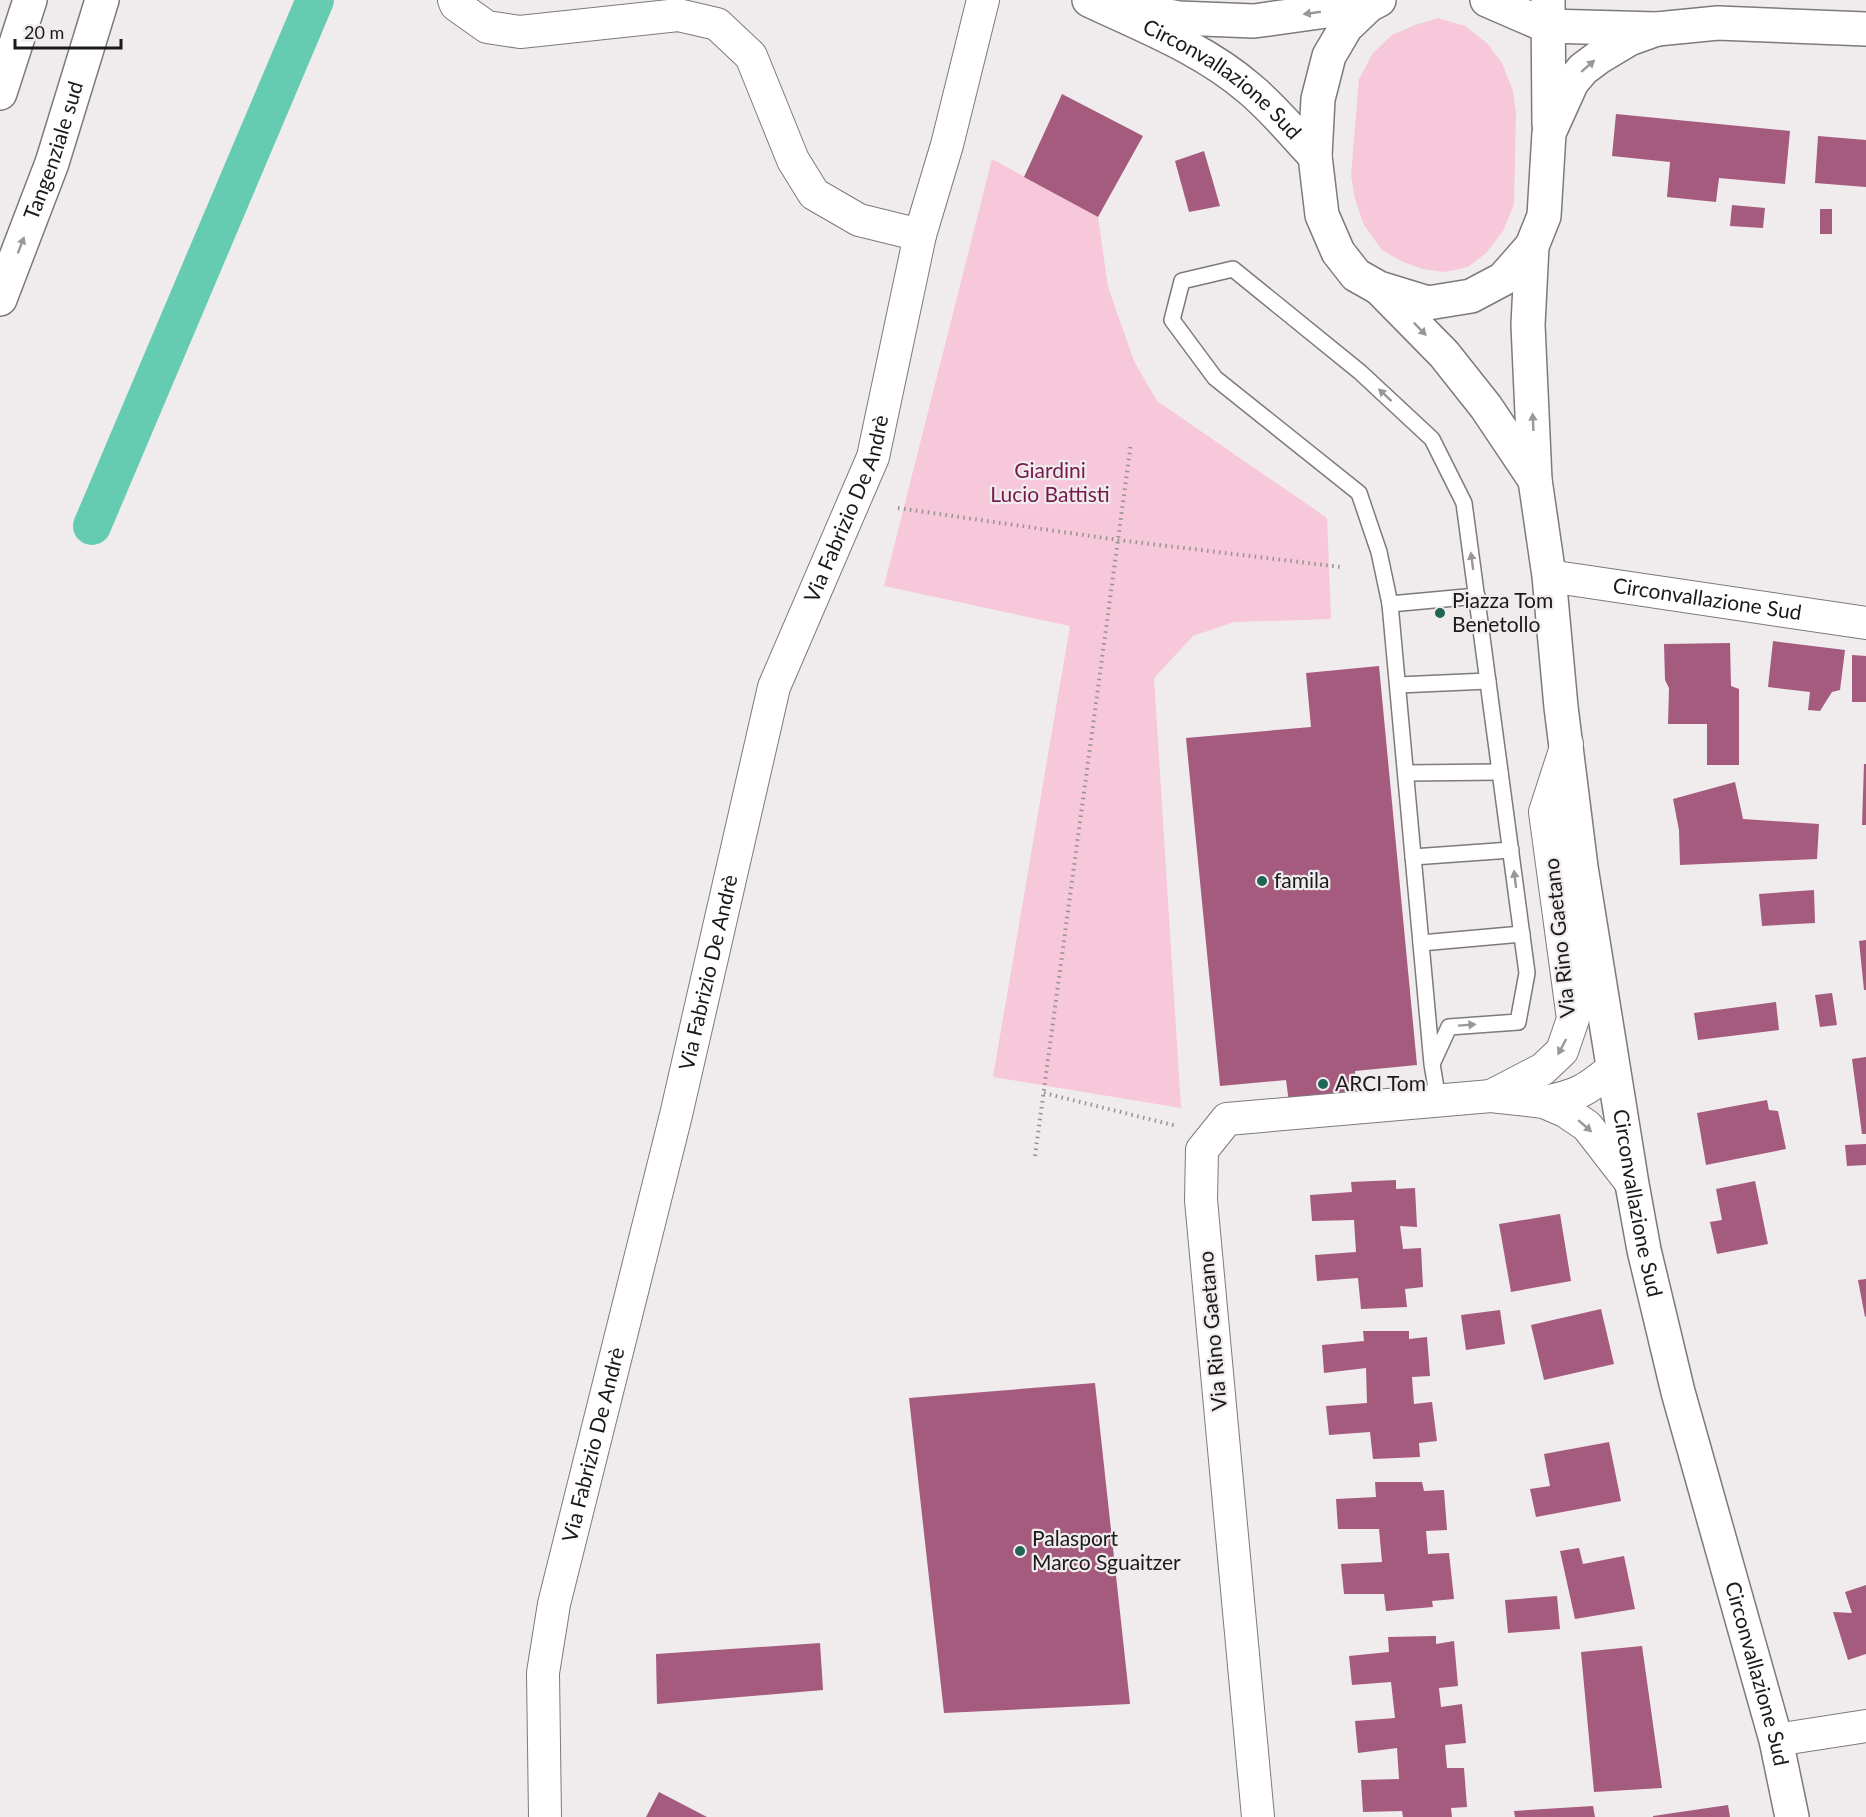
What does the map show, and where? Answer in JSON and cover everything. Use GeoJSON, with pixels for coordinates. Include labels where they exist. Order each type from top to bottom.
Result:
{"type":"FeatureCollection","features":[{"type":"Feature","properties":{"kind":"main road"},"geometry":{"type":"LineString","coordinates":[[0,93],[30,0]]}},
{"type":"Feature","properties":{"kind":"main road","name":"Tangenziale sud"},"geometry":{"type":"LineString","coordinates":[[0,299],[52,163],[102,0]]}},
{"type":"Feature","properties":{"kind":"main road","name":"Circonvallazione Sud"},"geometry":{"type":"LineString","coordinates":[[1089,0],[1193,50],[1215,64],[1251,90],[1315,156]]}},
{"type":"Feature","properties":{"kind":"main road","name":"Circonvallazione Sud"},"geometry":{"type":"LineString","coordinates":[[1095,0],[1178,18],[1254,21],[1374,3]]}},
{"type":"Feature","properties":{"kind":"main road"},"geometry":{"type":"LineString","coordinates":[[1487,0],[1548,13],[1657,29],[1718,23],[1866,29]]}},
{"type":"Feature","properties":{"kind":"main road","name":"Circonvallazione Sud"},"geometry":{"type":"LineString","coordinates":[[1374,3],[1346,27],[1329,56],[1318,99],[1315,156],[1322,215],[1338,252],[1356,275],[1379,288],[1428,303],[1471,296],[1503,279],[1532,246]]}},
{"type":"Feature","properties":{"kind":"main road"},"geometry":{"type":"LineString","coordinates":[[1548,13],[1549,134]]}},
{"type":"Feature","properties":{"kind":"main road","name":"Circonvallazione Sud"},"geometry":{"type":"LineString","coordinates":[[1657,29],[1629,39],[1583,69],[1572,82],[1549,134],[1544,216],[1532,246],[1528,325],[1535,480],[1550,576],[1561,707],[1581,867],[1632,1184],[1648,1268],[1678,1392],[1776,1740],[1792,1816]]}},
{"type":"Feature","properties":{"kind":"main road","name":"Circonvallazione Sud"},"geometry":{"type":"LineString","coordinates":[[1379,288],[1444,354],[1486,407],[1535,480]]}},
{"type":"Feature","properties":{"kind":"street"},"geometry":{"type":"LineString","coordinates":[[454,0],[456,5],[486,27],[520,32],[678,15],[717,24],[751,56],[793,160],[814,194],[859,220],[920,236]]}},
{"type":"Feature","properties":{"kind":"street","name":"Via Fabrizio De Andrè"},"geometry":{"type":"LineString","coordinates":[[545,1817],[543,1672],[554,1604],[676,1115],[774,687],[873,457],[920,236],[947,145],[983,0]]}},
{"type":"Feature","properties":{"kind":"street","name":"Circonvallazione Sud"},"geometry":{"type":"LineString","coordinates":[[1550,576],[1866,623]]}},
{"type":"Feature","properties":{"kind":"street","name":"Via Rino Gaetano"},"geometry":{"type":"LineString","coordinates":[[1491,1096],[1543,1069],[1562,1051],[1573,1019],[1545,812],[1567,744]]}},
{"type":"Feature","properties":{"kind":"street","name":"Via Rino Gaetano"},"geometry":{"type":"LineString","coordinates":[[1544,1102],[1571,1097],[1592,1085],[1613,1068]]}},
{"type":"Feature","properties":{"kind":"street","name":"Via Rino Gaetano"},"geometry":{"type":"LineString","coordinates":[[1258,1817],[1201,1200],[1202,1150],[1227,1119],[1491,1096],[1544,1102],[1565,1111],[1587,1126],[1632,1184]]}},
{"type":"Feature","properties":{"kind":"street"},"geometry":{"type":"LineString","coordinates":[[1776,1740],[1866,1726]]}},
{"type":"Feature","properties":{"kind":"lane"},"geometry":{"type":"LineString","coordinates":[[1432,1064],[1449,1027],[1518,1022],[1527,973],[1464,503],[1432,439],[1360,372],[1233,268],[1182,281],[1172,320],[1215,378],[1359,493],[1379,552],[1390,604],[1432,1064],[1438,1100]]}},
{"type":"Feature","properties":{"kind":"lane"},"geometry":{"type":"LineString","coordinates":[[1390,604],[1477,596]]}},
{"type":"Feature","properties":{"kind":"lane"},"geometry":{"type":"LineString","coordinates":[[1398,685],[1488,681]]}},
{"type":"Feature","properties":{"kind":"lane"},"geometry":{"type":"LineString","coordinates":[[1406,773],[1500,772]]}},
{"type":"Feature","properties":{"kind":"lane"},"geometry":{"type":"LineString","coordinates":[[1413,857],[1511,850]]}},
{"type":"Feature","properties":{"kind":"lane"},"geometry":{"type":"LineString","coordinates":[[1421,943],[1522,934]]}},
{"type":"Feature","properties":{"kind":"path"},"geometry":{"type":"LineString","coordinates":[[1035,1156],[1131,443]]}},
{"type":"Feature","properties":{"kind":"path"},"geometry":{"type":"LineString","coordinates":[[898,508],[1118,540],[1341,567]]}},
{"type":"Feature","properties":{"kind":"path"},"geometry":{"type":"LineString","coordinates":[[1044,1093],[1213,1136]]}},
{"type":"Feature","properties":{"kind":"green space"},"geometry":{"type":"Polygon","coordinates":[[[1438,18],[1465,26],[1487,43],[1502,63],[1513,91],[1516,114],[1514,204],[1503,231],[1486,253],[1468,267],[1445,272],[1423,269],[1403,262],[1382,250],[1364,225],[1355,199],[1351,175],[1359,79],[1373,53],[1392,35],[1438,18]]]}},
{"type":"Feature","properties":{"kind":"green space","name":"Giardini Lucio Battisti"},"geometry":{"type":"Polygon","coordinates":[[[992,159],[1098,217],[1108,287],[1134,361],[1157,401],[1327,518],[1331,619],[1234,622],[1193,636],[1154,678],[1181,1108],[993,1077],[1070,626],[884,586],[992,159]]]}},
{"type":"Feature","properties":{"kind":"building"},"geometry":{"type":"Polygon","coordinates":[[[1062,94],[1143,136],[1098,217],[1024,177],[1062,94]]]}},
{"type":"Feature","properties":{"kind":"building"},"geometry":{"type":"Polygon","coordinates":[[[1616,114],[1790,131],[1785,184],[1719,178],[1716,202],[1667,197],[1670,162],[1612,156],[1616,114]]]}},
{"type":"Feature","properties":{"kind":"building"},"geometry":{"type":"Polygon","coordinates":[[[1818,136],[1866,140],[1866,187],[1815,183],[1818,136]]]}},
{"type":"Feature","properties":{"kind":"building"},"geometry":{"type":"Polygon","coordinates":[[[1204,151],[1220,206],[1189,212],[1175,161],[1204,151]]]}},
{"type":"Feature","properties":{"kind":"building"},"geometry":{"type":"Polygon","coordinates":[[[1732,205],[1765,208],[1763,228],[1730,226],[1732,205]]]}},
{"type":"Feature","properties":{"kind":"building"},"geometry":{"type":"Polygon","coordinates":[[[1820,209],[1832,209],[1832,234],[1820,234],[1820,209]]]}},
{"type":"Feature","properties":{"kind":"building"},"geometry":{"type":"Polygon","coordinates":[[[1773,641],[1845,650],[1840,690],[1832,692],[1820,711],[1808,710],[1810,692],[1768,687],[1773,641]]]}},
{"type":"Feature","properties":{"kind":"building"},"geometry":{"type":"Polygon","coordinates":[[[1730,643],[1731,686],[1739,689],[1739,765],[1707,765],[1707,724],[1668,724],[1669,688],[1665,680],[1664,644],[1730,643]]]}},
{"type":"Feature","properties":{"kind":"building"},"geometry":{"type":"Polygon","coordinates":[[[1852,655],[1866,656],[1866,702],[1852,702],[1852,655]]]}},
{"type":"Feature","properties":{"kind":"building"},"geometry":{"type":"Polygon","coordinates":[[[1379,666],[1417,1065],[1355,1071],[1357,1097],[1289,1103],[1286,1080],[1220,1086],[1186,738],[1311,727],[1306,673],[1379,666]]]}},
{"type":"Feature","properties":{"kind":"building"},"geometry":{"type":"Polygon","coordinates":[[[1864,764],[1866,764],[1866,825],[1862,825],[1864,764]]]}},
{"type":"Feature","properties":{"kind":"building"},"geometry":{"type":"Polygon","coordinates":[[[1735,782],[1743,819],[1819,824],[1817,859],[1680,865],[1679,830],[1673,799],[1735,782]]]}},
{"type":"Feature","properties":{"kind":"building"},"geometry":{"type":"Polygon","coordinates":[[[1814,890],[1815,923],[1762,926],[1759,894],[1814,890]]]}},
{"type":"Feature","properties":{"kind":"building"},"geometry":{"type":"Polygon","coordinates":[[[1866,940],[1866,990],[1864,990],[1859,941],[1866,940]]]}},
{"type":"Feature","properties":{"kind":"building"},"geometry":{"type":"Polygon","coordinates":[[[1832,993],[1837,1025],[1820,1027],[1815,995],[1832,993]]]}},
{"type":"Feature","properties":{"kind":"building"},"geometry":{"type":"Polygon","coordinates":[[[1776,1002],[1779,1030],[1698,1040],[1694,1013],[1776,1002]]]}},
{"type":"Feature","properties":{"kind":"building"},"geometry":{"type":"Polygon","coordinates":[[[1866,1057],[1866,1134],[1862,1134],[1852,1059],[1866,1057]]]}},
{"type":"Feature","properties":{"kind":"building"},"geometry":{"type":"Polygon","coordinates":[[[1767,1100],[1769,1110],[1778,1111],[1786,1149],[1706,1165],[1697,1113],[1767,1100]]]}},
{"type":"Feature","properties":{"kind":"building"},"geometry":{"type":"Polygon","coordinates":[[[1866,1144],[1866,1165],[1847,1166],[1845,1145],[1866,1144]]]}},
{"type":"Feature","properties":{"kind":"building"},"geometry":{"type":"Polygon","coordinates":[[[1396,1180],[1396,1189],[1415,1188],[1417,1227],[1400,1226],[1403,1249],[1421,1248],[1423,1287],[1405,1289],[1407,1307],[1361,1309],[1358,1278],[1317,1281],[1315,1255],[1356,1252],[1354,1220],[1312,1221],[1310,1195],[1352,1192],[1351,1182],[1396,1180]]]}},
{"type":"Feature","properties":{"kind":"building"},"geometry":{"type":"Polygon","coordinates":[[[1755,1181],[1768,1244],[1717,1254],[1710,1222],[1722,1220],[1716,1189],[1755,1181]]]}},
{"type":"Feature","properties":{"kind":"building"},"geometry":{"type":"Polygon","coordinates":[[[1560,1214],[1571,1281],[1511,1292],[1499,1224],[1560,1214]]]}},
{"type":"Feature","properties":{"kind":"building"},"geometry":{"type":"Polygon","coordinates":[[[1866,1279],[1866,1316],[1865,1317],[1858,1280],[1866,1279]]]}},
{"type":"Feature","properties":{"kind":"building"},"geometry":{"type":"Polygon","coordinates":[[[1601,1309],[1614,1364],[1544,1380],[1531,1325],[1601,1309]]]}},
{"type":"Feature","properties":{"kind":"building"},"geometry":{"type":"Polygon","coordinates":[[[1500,1310],[1505,1344],[1466,1350],[1461,1315],[1500,1310]]]}},
{"type":"Feature","properties":{"kind":"building"},"geometry":{"type":"Polygon","coordinates":[[[1363,1331],[1409,1331],[1409,1339],[1427,1337],[1430,1376],[1412,1377],[1414,1404],[1432,1402],[1437,1441],[1419,1443],[1420,1457],[1373,1459],[1370,1432],[1329,1435],[1326,1406],[1367,1403],[1366,1368],[1324,1373],[1322,1345],[1364,1341],[1363,1331]]]}},
{"type":"Feature","properties":{"kind":"building","name":"Palasport Marco Sguaitzer"},"geometry":{"type":"Polygon","coordinates":[[[1095,1383],[1130,1704],[944,1713],[909,1398],[1095,1383]]]}},
{"type":"Feature","properties":{"kind":"building"},"geometry":{"type":"Polygon","coordinates":[[[1609,1442],[1621,1501],[1536,1517],[1530,1489],[1550,1486],[1544,1454],[1609,1442]]]}},
{"type":"Feature","properties":{"kind":"building"},"geometry":{"type":"Polygon","coordinates":[[[1375,1482],[1422,1482],[1424,1491],[1444,1490],[1447,1530],[1426,1531],[1428,1554],[1449,1553],[1454,1599],[1432,1601],[1433,1607],[1386,1611],[1384,1594],[1344,1594],[1341,1564],[1382,1562],[1379,1529],[1338,1529],[1336,1499],[1376,1497],[1375,1482]]]}},
{"type":"Feature","properties":{"kind":"building"},"geometry":{"type":"Polygon","coordinates":[[[1579,1548],[1583,1564],[1624,1556],[1635,1609],[1575,1619],[1560,1551],[1579,1548]]]}},
{"type":"Feature","properties":{"kind":"building"},"geometry":{"type":"Polygon","coordinates":[[[1866,1585],[1866,1654],[1848,1660],[1833,1612],[1852,1613],[1845,1592],[1866,1585]]]}},
{"type":"Feature","properties":{"kind":"building"},"geometry":{"type":"Polygon","coordinates":[[[1557,1596],[1560,1629],[1508,1633],[1505,1600],[1557,1596]]]}},
{"type":"Feature","properties":{"kind":"building"},"geometry":{"type":"Polygon","coordinates":[[[1436,1636],[1436,1644],[1454,1641],[1458,1686],[1439,1688],[1441,1707],[1462,1704],[1466,1743],[1445,1745],[1447,1768],[1464,1768],[1467,1807],[1451,1808],[1452,1817],[1403,1817],[1402,1811],[1363,1812],[1361,1780],[1399,1779],[1397,1748],[1358,1753],[1355,1721],[1395,1718],[1391,1682],[1352,1685],[1349,1656],[1389,1652],[1388,1637],[1436,1636]]]}},
{"type":"Feature","properties":{"kind":"building"},"geometry":{"type":"Polygon","coordinates":[[[820,1643],[823,1690],[657,1704],[656,1654],[820,1643]]]}},
{"type":"Feature","properties":{"kind":"building"},"geometry":{"type":"Polygon","coordinates":[[[1642,1646],[1662,1788],[1594,1792],[1581,1652],[1642,1646]]]}},
{"type":"Feature","properties":{"kind":"building"},"geometry":{"type":"Polygon","coordinates":[[[659,1792],[707,1817],[646,1817],[659,1792]]]}},
{"type":"Feature","properties":{"kind":"building"},"geometry":{"type":"Polygon","coordinates":[[[1728,1805],[1730,1817],[1653,1817],[1653,1816],[1728,1805]]]}},
{"type":"Feature","properties":{"kind":"building"},"geometry":{"type":"Polygon","coordinates":[[[1593,1806],[1595,1817],[1515,1817],[1514,1811],[1593,1806]]]}},
{"type":"Feature","properties":{"kind":"waterway"},"geometry":{"type":"LineString","coordinates":[[92,526],[315,0]]}},
{"type":"Feature","properties":{"kind":"place","name":"Piazza Tom Benetollo"},"geometry":{"type":"Point","coordinates":[1440,613]}},
{"type":"Feature","properties":{"kind":"place","name":"famila"},"geometry":{"type":"Point","coordinates":[1262,881]}},
{"type":"Feature","properties":{"kind":"place","name":"ARCI Tom"},"geometry":{"type":"Point","coordinates":[1323,1084]}},
{"type":"Feature","properties":{"kind":"place","name":"Palasport Marco Sguaitzer"},"geometry":{"type":"Point","coordinates":[1020,1551]}}]}
